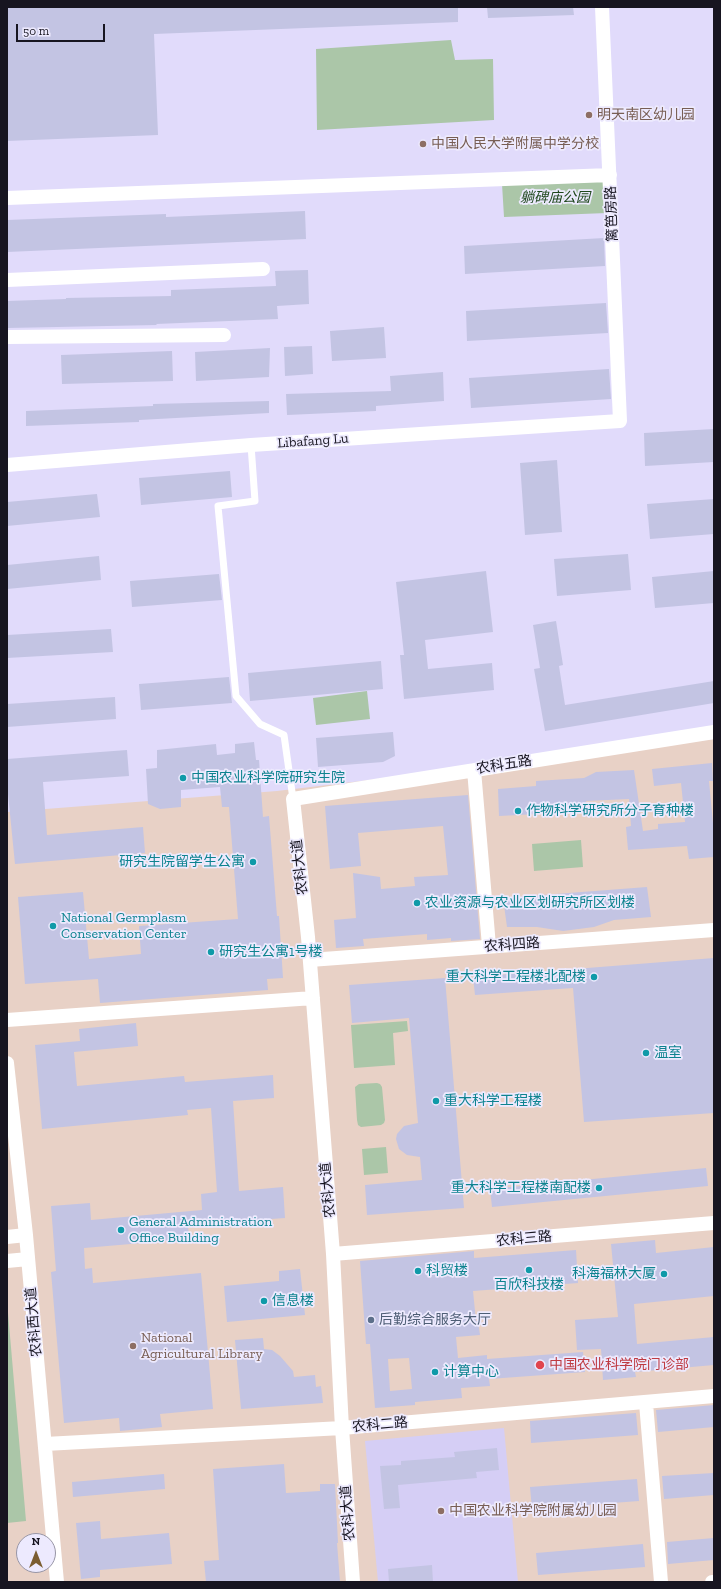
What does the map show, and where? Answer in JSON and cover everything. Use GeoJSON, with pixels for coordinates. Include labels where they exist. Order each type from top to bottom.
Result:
{"type":"FeatureCollection","features":[{"type":"Feature","properties":{"kind":"street","name":"篱笆房路"},"geometry":{"type":"LineString","coordinates":[[602,7],[610,175]]}},
{"type":"Feature","properties":{"kind":"street"},"geometry":{"type":"LineString","coordinates":[[7,198],[610,175]]}},
{"type":"Feature","properties":{"kind":"street","name":"Libafang Lu"},"geometry":{"type":"LineString","coordinates":[[7,464],[251,445],[620,421],[610,175]]}},
{"type":"Feature","properties":{"kind":"street"},"geometry":{"type":"LineString","coordinates":[[7,280],[263,269]]}},
{"type":"Feature","properties":{"kind":"street"},"geometry":{"type":"LineString","coordinates":[[7,337],[224,335]]}},
{"type":"Feature","properties":{"kind":"street","name":"农科五路"},"geometry":{"type":"LineString","coordinates":[[293,799],[714,734]]}},
{"type":"Feature","properties":{"kind":"street"},"geometry":{"type":"LineString","coordinates":[[474,770],[489,946]]}},
{"type":"Feature","properties":{"kind":"street","name":"农科大道"},"geometry":{"type":"LineString","coordinates":[[293,799],[310,960],[334,1254],[342,1428],[353,1582]]}},
{"type":"Feature","properties":{"kind":"street","name":"农科四路"},"geometry":{"type":"LineString","coordinates":[[310,960],[714,930]]}},
{"type":"Feature","properties":{"kind":"street"},"geometry":{"type":"LineString","coordinates":[[7,1020],[313,998]]}},
{"type":"Feature","properties":{"kind":"street","name":"农科西大道"},"geometry":{"type":"LineString","coordinates":[[7,1063],[26,1235],[57,1582]]}},
{"type":"Feature","properties":{"kind":"street","name":"农科三路"},"geometry":{"type":"LineString","coordinates":[[334,1254],[714,1223]]}},
{"type":"Feature","properties":{"kind":"street"},"geometry":{"type":"LineString","coordinates":[[7,1237],[26,1235]]}},
{"type":"Feature","properties":{"kind":"street"},"geometry":{"type":"LineString","coordinates":[[7,1261],[28,1259]]}},
{"type":"Feature","properties":{"kind":"street","name":"农科二路"},"geometry":{"type":"LineString","coordinates":[[45,1444],[342,1428],[714,1396]]}},
{"type":"Feature","properties":{"kind":"street"},"geometry":{"type":"LineString","coordinates":[[646,1403],[662,1582]]}},
{"type":"Feature","properties":{"kind":"lane"},"geometry":{"type":"LineString","coordinates":[[251,445],[255,501],[218,506],[236,696],[260,724],[284,735],[293,799]]}},
{"type":"Feature","properties":{"kind":"shaded area"},"geometry":{"type":"Polygon","coordinates":[[[714,739],[714,1582],[7,1582],[7,812],[277,791],[714,739]]]}},
{"type":"Feature","properties":{"kind":"shaded area","name":"中国农业科学院附属幼儿园"},"geometry":{"type":"Polygon","coordinates":[[[504,1428],[518,1582],[378,1582],[365,1441],[504,1428]]]}},
{"type":"Feature","properties":{"kind":"green space"},"geometry":{"type":"Polygon","coordinates":[[[451,40],[455,60],[493,59],[494,120],[317,130],[316,49],[451,40]]]}},
{"type":"Feature","properties":{"kind":"green space","name":"躺碑庙公园"},"geometry":{"type":"Polygon","coordinates":[[[606,180],[607,213],[504,217],[502,184],[606,180]]]}},
{"type":"Feature","properties":{"kind":"green space"},"geometry":{"type":"Polygon","coordinates":[[[367,691],[370,719],[316,725],[313,698],[367,691]]]}},
{"type":"Feature","properties":{"kind":"green space"},"geometry":{"type":"Polygon","coordinates":[[[581,840],[583,867],[534,871],[532,844],[581,840]]]}},
{"type":"Feature","properties":{"kind":"green space"},"geometry":{"type":"Polygon","coordinates":[[[407,1021],[408,1031],[393,1033],[395,1065],[354,1068],[351,1025],[407,1021]]]}},
{"type":"Feature","properties":{"kind":"green space"},"geometry":{"type":"Polygon","coordinates":[[[377,1083],[382,1087],[384,1123],[381,1125],[361,1127],[358,1125],[357,1120],[355,1087],[359,1084],[377,1083]]]}},
{"type":"Feature","properties":{"kind":"green space"},"geometry":{"type":"Polygon","coordinates":[[[386,1147],[388,1173],[364,1175],[362,1149],[386,1147]]]}},
{"type":"Feature","properties":{"kind":"green space"},"geometry":{"type":"Polygon","coordinates":[[[7,1301],[26,1521],[7,1523],[7,1301]]]}},
{"type":"Feature","properties":{"kind":"building"},"geometry":{"type":"Polygon","coordinates":[[[7,7],[458,7],[458,22],[154,34],[158,135],[7,141],[7,7]]]}},
{"type":"Feature","properties":{"kind":"building"},"geometry":{"type":"Polygon","coordinates":[[[487,7],[573,7],[574,15],[488,18],[487,7]]]}},
{"type":"Feature","properties":{"kind":"building"},"geometry":{"type":"Polygon","coordinates":[[[305,211],[306,239],[7,252],[7,220],[166,214],[166,217],[305,211]]]}},
{"type":"Feature","properties":{"kind":"building"},"geometry":{"type":"Polygon","coordinates":[[[604,238],[605,266],[465,274],[464,246],[604,238]]]}},
{"type":"Feature","properties":{"kind":"building"},"geometry":{"type":"Polygon","coordinates":[[[308,270],[309,304],[277,306],[278,319],[156,324],[157,325],[7,328],[7,301],[66,298],[171,296],[171,290],[276,286],[275,271],[308,270]]]}},
{"type":"Feature","properties":{"kind":"building"},"geometry":{"type":"Polygon","coordinates":[[[606,303],[608,333],[467,341],[466,311],[606,303]]]}},
{"type":"Feature","properties":{"kind":"building"},"geometry":{"type":"Polygon","coordinates":[[[384,327],[386,358],[332,361],[330,331],[384,327]]]}},
{"type":"Feature","properties":{"kind":"building"},"geometry":{"type":"Polygon","coordinates":[[[312,346],[313,374],[285,376],[284,347],[312,346]]]}},
{"type":"Feature","properties":{"kind":"building"},"geometry":{"type":"Polygon","coordinates":[[[270,348],[269,377],[196,381],[195,352],[270,348]]]}},
{"type":"Feature","properties":{"kind":"building"},"geometry":{"type":"Polygon","coordinates":[[[172,351],[173,381],[62,384],[61,355],[172,351]]]}},
{"type":"Feature","properties":{"kind":"building"},"geometry":{"type":"Polygon","coordinates":[[[609,369],[611,399],[471,408],[469,378],[609,369]]]}},
{"type":"Feature","properties":{"kind":"building"},"geometry":{"type":"Polygon","coordinates":[[[443,372],[444,401],[376,406],[376,411],[287,415],[286,394],[391,391],[390,376],[443,372]]]}},
{"type":"Feature","properties":{"kind":"building"},"geometry":{"type":"Polygon","coordinates":[[[269,401],[269,413],[139,420],[139,422],[26,426],[26,411],[153,406],[153,404],[269,401]]]}},
{"type":"Feature","properties":{"kind":"building"},"geometry":{"type":"Polygon","coordinates":[[[714,429],[714,462],[645,466],[644,433],[714,429]]]}},
{"type":"Feature","properties":{"kind":"building"},"geometry":{"type":"Polygon","coordinates":[[[557,460],[562,532],[525,535],[520,463],[557,460]]]}},
{"type":"Feature","properties":{"kind":"building"},"geometry":{"type":"Polygon","coordinates":[[[230,471],[232,497],[141,505],[139,478],[230,471]]]}},
{"type":"Feature","properties":{"kind":"building"},"geometry":{"type":"Polygon","coordinates":[[[97,494],[100,517],[7,526],[7,502],[97,494]]]}},
{"type":"Feature","properties":{"kind":"building"},"geometry":{"type":"Polygon","coordinates":[[[714,499],[714,534],[650,539],[647,504],[714,499]]]}},
{"type":"Feature","properties":{"kind":"building"},"geometry":{"type":"Polygon","coordinates":[[[628,554],[631,590],[557,596],[554,559],[628,554]]]}},
{"type":"Feature","properties":{"kind":"building"},"geometry":{"type":"Polygon","coordinates":[[[99,556],[101,580],[7,589],[7,565],[99,556]]]}},
{"type":"Feature","properties":{"kind":"building"},"geometry":{"type":"Polygon","coordinates":[[[486,571],[493,632],[425,640],[428,669],[492,663],[494,690],[404,699],[400,655],[404,655],[396,582],[486,571]]]}},
{"type":"Feature","properties":{"kind":"building"},"geometry":{"type":"Polygon","coordinates":[[[714,571],[714,603],[655,608],[652,577],[714,571]]]}},
{"type":"Feature","properties":{"kind":"building"},"geometry":{"type":"Polygon","coordinates":[[[219,574],[222,600],[132,607],[130,581],[219,574]]]}},
{"type":"Feature","properties":{"kind":"building"},"geometry":{"type":"Polygon","coordinates":[[[556,621],[563,665],[559,666],[565,705],[714,681],[714,703],[545,731],[534,669],[540,668],[533,625],[556,621]]]}},
{"type":"Feature","properties":{"kind":"building"},"geometry":{"type":"Polygon","coordinates":[[[111,629],[113,652],[7,658],[7,635],[111,629]]]}},
{"type":"Feature","properties":{"kind":"building"},"geometry":{"type":"Polygon","coordinates":[[[381,661],[383,689],[250,701],[248,673],[381,661]]]}},
{"type":"Feature","properties":{"kind":"building"},"geometry":{"type":"Polygon","coordinates":[[[229,677],[232,703],[141,710],[139,684],[229,677]]]}},
{"type":"Feature","properties":{"kind":"building"},"geometry":{"type":"Polygon","coordinates":[[[115,697],[116,719],[7,727],[7,704],[115,697]]]}},
{"type":"Feature","properties":{"kind":"building"},"geometry":{"type":"Polygon","coordinates":[[[393,732],[395,756],[383,762],[318,767],[316,738],[393,732]]]}},
{"type":"Feature","properties":{"kind":"building"},"geometry":{"type":"Polygon","coordinates":[[[254,742],[256,760],[259,760],[263,817],[269,816],[277,916],[279,916],[283,978],[267,979],[268,990],[100,1003],[98,979],[25,984],[18,897],[83,892],[89,959],[141,954],[139,926],[238,919],[229,807],[222,807],[220,787],[181,790],[181,807],[160,809],[148,804],[146,769],[157,768],[157,750],[216,744],[217,755],[235,753],[235,744],[254,742]]]}},
{"type":"Feature","properties":{"kind":"building"},"geometry":{"type":"Polygon","coordinates":[[[127,750],[129,776],[43,782],[47,835],[143,827],[145,853],[15,864],[7,784],[7,759],[127,750]]]}},
{"type":"Feature","properties":{"kind":"building"},"geometry":{"type":"Polygon","coordinates":[[[712,763],[713,781],[709,781],[714,834],[714,857],[689,859],[687,846],[628,850],[626,827],[631,826],[629,799],[586,801],[587,806],[538,808],[538,814],[499,816],[498,789],[536,786],[536,781],[584,778],[596,772],[634,770],[643,831],[658,829],[658,824],[685,822],[681,783],[654,786],[652,769],[712,763]]]}},
{"type":"Feature","properties":{"kind":"building","name":"农业资源与农业区划研究所区划楼"},"geometry":{"type":"Polygon","coordinates":[[[468,795],[480,939],[451,941],[451,938],[427,940],[427,934],[363,939],[364,946],[336,948],[334,920],[356,918],[353,873],[380,877],[381,889],[415,886],[414,877],[448,875],[443,826],[358,833],[361,866],[330,869],[325,806],[468,795]]]}},
{"type":"Feature","properties":{"kind":"building"},"geometry":{"type":"Polygon","coordinates":[[[647,887],[651,917],[614,920],[594,927],[563,931],[537,927],[507,927],[503,898],[647,887]]]}},
{"type":"Feature","properties":{"kind":"building","name":"温室"},"geometry":{"type":"Polygon","coordinates":[[[714,958],[714,1113],[584,1122],[573,988],[475,995],[473,977],[714,958]]]}},
{"type":"Feature","properties":{"kind":"building","name":"重大科学工程楼"},"geometry":{"type":"Polygon","coordinates":[[[445,978],[464,1208],[367,1215],[365,1185],[422,1180],[420,1157],[407,1155],[399,1149],[396,1139],[397,1134],[404,1126],[418,1123],[409,1018],[352,1023],[349,985],[445,978]]]}},
{"type":"Feature","properties":{"kind":"building"},"geometry":{"type":"Polygon","coordinates":[[[136,1023],[138,1046],[74,1052],[77,1086],[184,1076],[185,1082],[273,1075],[274,1098],[233,1101],[239,1191],[283,1187],[285,1218],[188,1225],[189,1239],[84,1248],[85,1269],[92,1268],[93,1283],[201,1273],[213,1409],[160,1414],[162,1427],[120,1431],[119,1418],[64,1423],[51,1272],[56,1271],[51,1206],[90,1203],[91,1220],[202,1210],[201,1194],[217,1192],[211,1108],[187,1110],[188,1115],[42,1129],[35,1045],[80,1041],[79,1029],[136,1023]]]}},
{"type":"Feature","properties":{"kind":"building","name":"重大科学工程楼南配楼"},"geometry":{"type":"Polygon","coordinates":[[[706,1168],[708,1186],[492,1207],[490,1189],[706,1168]]]}},
{"type":"Feature","properties":{"kind":"building"},"geometry":{"type":"Polygon","coordinates":[[[655,1240],[656,1253],[714,1247],[714,1296],[634,1304],[637,1344],[714,1337],[714,1365],[635,1372],[636,1377],[603,1380],[601,1349],[577,1350],[575,1320],[618,1317],[611,1244],[655,1240]]]}},
{"type":"Feature","properties":{"kind":"building"},"geometry":{"type":"Polygon","coordinates":[[[576,1250],[578,1283],[473,1291],[476,1321],[478,1321],[480,1335],[456,1337],[458,1358],[487,1355],[487,1359],[583,1352],[585,1372],[489,1379],[490,1386],[461,1388],[462,1398],[415,1402],[415,1405],[375,1408],[370,1344],[366,1344],[360,1261],[474,1251],[474,1258],[576,1250]],[[409,1358],[388,1359],[390,1391],[412,1389],[409,1358]]]}},
{"type":"Feature","properties":{"kind":"building","name":"信息楼"},"geometry":{"type":"Polygon","coordinates":[[[300,1269],[305,1315],[227,1322],[224,1286],[279,1281],[279,1271],[300,1269]]]}},
{"type":"Feature","properties":{"kind":"building"},"geometry":{"type":"Polygon","coordinates":[[[263,1338],[264,1349],[272,1350],[280,1356],[293,1371],[294,1377],[315,1375],[316,1387],[321,1386],[323,1403],[241,1409],[235,1340],[263,1338]]]}},
{"type":"Feature","properties":{"kind":"building"},"geometry":{"type":"Polygon","coordinates":[[[714,1405],[714,1427],[658,1432],[656,1410],[714,1405]]]}},
{"type":"Feature","properties":{"kind":"building"},"geometry":{"type":"Polygon","coordinates":[[[636,1413],[638,1435],[531,1443],[530,1421],[636,1413]]]}},
{"type":"Feature","properties":{"kind":"building"},"geometry":{"type":"Polygon","coordinates":[[[497,1448],[499,1470],[476,1472],[477,1478],[398,1485],[400,1508],[384,1509],[380,1466],[401,1465],[401,1461],[455,1457],[454,1452],[497,1448]]]}},
{"type":"Feature","properties":{"kind":"building"},"geometry":{"type":"Polygon","coordinates":[[[284,1464],[286,1493],[320,1491],[320,1484],[335,1484],[340,1582],[206,1582],[204,1561],[219,1560],[213,1469],[284,1464]]]}},
{"type":"Feature","properties":{"kind":"building"},"geometry":{"type":"Polygon","coordinates":[[[714,1473],[714,1495],[664,1499],[662,1476],[714,1473]]]}},
{"type":"Feature","properties":{"kind":"building"},"geometry":{"type":"Polygon","coordinates":[[[164,1474],[165,1489],[73,1497],[72,1482],[164,1474]]]}},
{"type":"Feature","properties":{"kind":"building"},"geometry":{"type":"Polygon","coordinates":[[[637,1479],[639,1501],[532,1509],[530,1487],[637,1479]]]}},
{"type":"Feature","properties":{"kind":"building"},"geometry":{"type":"Polygon","coordinates":[[[100,1521],[101,1539],[169,1533],[172,1564],[100,1570],[100,1577],[81,1579],[76,1523],[100,1521]]]}},
{"type":"Feature","properties":{"kind":"building"},"geometry":{"type":"Polygon","coordinates":[[[714,1538],[714,1560],[668,1564],[667,1542],[714,1538]]]}},
{"type":"Feature","properties":{"kind":"building"},"geometry":{"type":"Polygon","coordinates":[[[643,1544],[645,1567],[538,1575],[536,1553],[643,1544]]]}},
{"type":"Feature","properties":{"kind":"building"},"geometry":{"type":"Polygon","coordinates":[[[432,1565],[433,1582],[389,1582],[388,1569],[432,1565]]]}},
{"type":"Feature","properties":{"kind":"place","name":"明天南区幼儿园"},"geometry":{"type":"Point","coordinates":[589,115]}},
{"type":"Feature","properties":{"kind":"place","name":"中国人民大学附属中学分校"},"geometry":{"type":"Point","coordinates":[423,144]}},
{"type":"Feature","properties":{"kind":"place","name":"中国农业科学院研究生院"},"geometry":{"type":"Point","coordinates":[183,778]}},
{"type":"Feature","properties":{"kind":"place","name":"作物科学研究所分子育种楼"},"geometry":{"type":"Point","coordinates":[518,811]}},
{"type":"Feature","properties":{"kind":"place","name":"研究生院留学生公寓"},"geometry":{"type":"Point","coordinates":[253,862]}},
{"type":"Feature","properties":{"kind":"place","name":"农业资源与农业区划研究所区划楼"},"geometry":{"type":"Point","coordinates":[417,903]}},
{"type":"Feature","properties":{"kind":"place","name":"National Germplasm Conservation Center"},"geometry":{"type":"Point","coordinates":[53,926]}},
{"type":"Feature","properties":{"kind":"place","name":"研究生公寓1号楼"},"geometry":{"type":"Point","coordinates":[211,952]}},
{"type":"Feature","properties":{"kind":"place","name":"重大科学工程楼北配楼"},"geometry":{"type":"Point","coordinates":[594,977]}},
{"type":"Feature","properties":{"kind":"place","name":"温室"},"geometry":{"type":"Point","coordinates":[646,1053]}},
{"type":"Feature","properties":{"kind":"place","name":"重大科学工程楼"},"geometry":{"type":"Point","coordinates":[436,1101]}},
{"type":"Feature","properties":{"kind":"place","name":"重大科学工程楼南配楼"},"geometry":{"type":"Point","coordinates":[599,1188]}},
{"type":"Feature","properties":{"kind":"place","name":"General Administration Office Building"},"geometry":{"type":"Point","coordinates":[121,1230]}},
{"type":"Feature","properties":{"kind":"place","name":"百欣科技楼"},"geometry":{"type":"Point","coordinates":[529,1270]}},
{"type":"Feature","properties":{"kind":"place","name":"科贸楼"},"geometry":{"type":"Point","coordinates":[418,1271]}},
{"type":"Feature","properties":{"kind":"place","name":"科海福林大厦"},"geometry":{"type":"Point","coordinates":[664,1274]}},
{"type":"Feature","properties":{"kind":"place","name":"信息楼"},"geometry":{"type":"Point","coordinates":[264,1301]}},
{"type":"Feature","properties":{"kind":"place","name":"后勤综合服务大厅"},"geometry":{"type":"Point","coordinates":[371,1320]}},
{"type":"Feature","properties":{"kind":"place","name":"National Agricultural Library"},"geometry":{"type":"Point","coordinates":[133,1346]}},
{"type":"Feature","properties":{"kind":"place","name":"中国农业科学院门诊部"},"geometry":{"type":"Point","coordinates":[540,1365]}},
{"type":"Feature","properties":{"kind":"place","name":"计算中心"},"geometry":{"type":"Point","coordinates":[435,1372]}},
{"type":"Feature","properties":{"kind":"place","name":"中国农业科学院附属幼儿园"},"geometry":{"type":"Point","coordinates":[441,1511]}}]}
